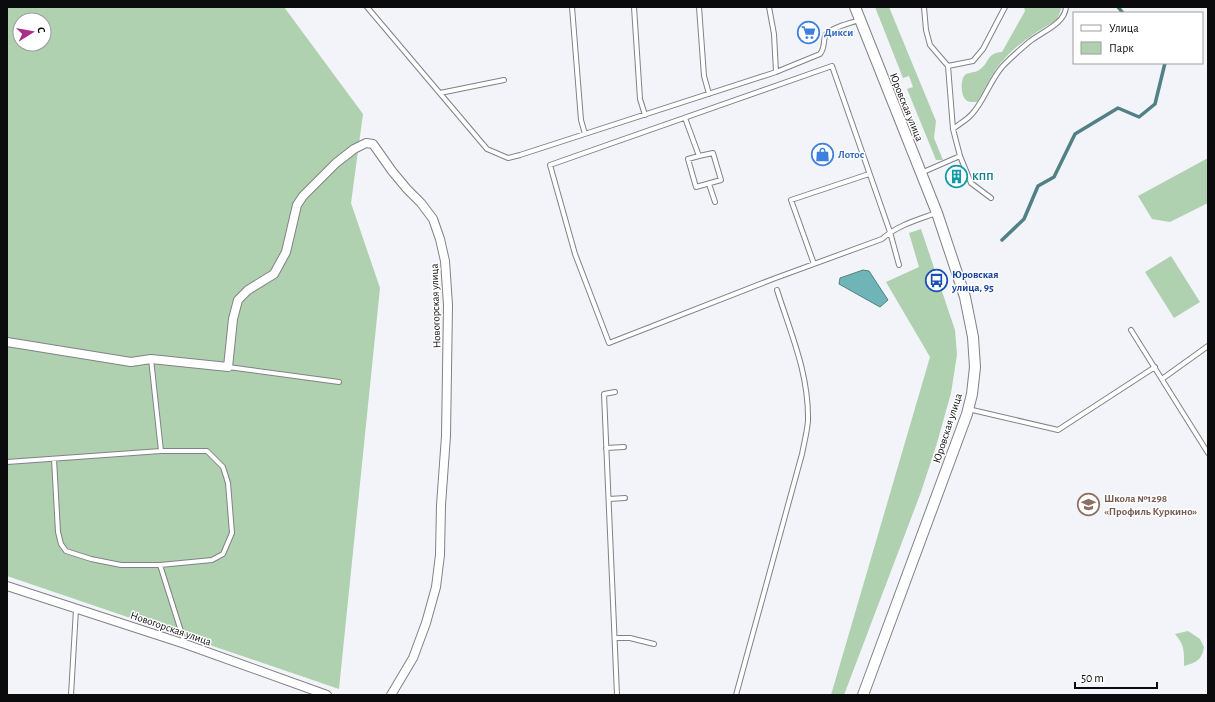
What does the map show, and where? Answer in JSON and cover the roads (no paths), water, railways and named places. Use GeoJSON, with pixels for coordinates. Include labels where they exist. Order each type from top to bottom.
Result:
{"type":"FeatureCollection","features":[{"type":"Feature","properties":{"kind":"street","name":"Юровская улица"},"geometry":{"type":"LineString","coordinates":[[855,7],[937,213],[961,280],[971,329],[975,367],[972,394],[968,409],[864,695]]}},
{"type":"Feature","properties":{"kind":"street","name":"Новогорская улица"},"geometry":{"type":"LineString","coordinates":[[228,367],[232,319],[238,300],[248,290],[274,274],[286,252],[297,205],[303,196],[336,163],[366,142],[373,144],[392,171],[421,203],[433,219],[440,239],[445,261],[448,305],[446,436],[441,505],[440,555],[436,587],[426,623],[413,658],[391,695]]}},
{"type":"Feature","properties":{"kind":"street"},"geometry":{"type":"LineString","coordinates":[[7,342],[130,362],[151,359],[228,367]]}},
{"type":"Feature","properties":{"kind":"street","name":"Новогорская улица"},"geometry":{"type":"LineString","coordinates":[[7,586],[185,644],[327,695]]}},
{"type":"Feature","properties":{"kind":"lane"},"geometry":{"type":"LineString","coordinates":[[367,7],[487,149],[508,158],[776,72],[820,54],[824,48],[825,36],[830,30],[860,20]]}},
{"type":"Feature","properties":{"kind":"lane"},"geometry":{"type":"LineString","coordinates":[[572,7],[581,120],[585,134]]}},
{"type":"Feature","properties":{"kind":"lane"},"geometry":{"type":"LineString","coordinates":[[634,7],[640,99],[645,115]]}},
{"type":"Feature","properties":{"kind":"lane"},"geometry":{"type":"LineString","coordinates":[[699,7],[704,76],[709,94]]}},
{"type":"Feature","properties":{"kind":"lane"},"geometry":{"type":"LineString","coordinates":[[769,7],[774,34],[776,72]]}},
{"type":"Feature","properties":{"kind":"lane"},"geometry":{"type":"LineString","coordinates":[[924,7],[926,30],[930,45],[948,66],[952,129],[960,156],[971,183],[991,198]]}},
{"type":"Feature","properties":{"kind":"lane"},"geometry":{"type":"LineString","coordinates":[[948,66],[973,61],[983,50],[1005,7]]}},
{"type":"Feature","properties":{"kind":"lane"},"geometry":{"type":"LineString","coordinates":[[952,129],[972,114],[982,100],[991,82],[1003,66],[1034,38],[1060,21],[1066,12],[1066,7]]}},
{"type":"Feature","properties":{"kind":"lane"},"geometry":{"type":"LineString","coordinates":[[899,265],[890,232],[832,66],[550,165],[576,254],[609,343],[882,239],[890,232],[903,224],[937,213]]}},
{"type":"Feature","properties":{"kind":"lane"},"geometry":{"type":"LineString","coordinates":[[440,93],[504,80]]}},
{"type":"Feature","properties":{"kind":"lane"},"geometry":{"type":"LineString","coordinates":[[685,118],[699,156]]}},
{"type":"Feature","properties":{"kind":"lane"},"geometry":{"type":"LineString","coordinates":[[713,153],[721,180],[696,187],[688,159],[699,156],[713,153]]}},
{"type":"Feature","properties":{"kind":"lane"},"geometry":{"type":"LineString","coordinates":[[920,173],[960,156]]}},
{"type":"Feature","properties":{"kind":"lane"},"geometry":{"type":"LineString","coordinates":[[814,264],[791,200],[869,174]]}},
{"type":"Feature","properties":{"kind":"lane"},"geometry":{"type":"LineString","coordinates":[[709,184],[715,202]]}},
{"type":"Feature","properties":{"kind":"lane"},"geometry":{"type":"LineString","coordinates":[[736,695],[802,454],[808,421],[806,384],[799,356],[777,290]]}},
{"type":"Feature","properties":{"kind":"lane"},"geometry":{"type":"LineString","coordinates":[[1131,330],[1208,453]]}},
{"type":"Feature","properties":{"kind":"lane"},"geometry":{"type":"LineString","coordinates":[[1162,379],[1208,346]]}},
{"type":"Feature","properties":{"kind":"lane"},"geometry":{"type":"LineString","coordinates":[[151,359],[161,451]]}},
{"type":"Feature","properties":{"kind":"lane"},"geometry":{"type":"LineString","coordinates":[[228,367],[339,382]]}},
{"type":"Feature","properties":{"kind":"lane"},"geometry":{"type":"LineString","coordinates":[[968,409],[1058,430],[1155,367]]}},
{"type":"Feature","properties":{"kind":"lane"},"geometry":{"type":"LineString","coordinates":[[615,392],[604,394],[617,695]]}},
{"type":"Feature","properties":{"kind":"lane"},"geometry":{"type":"LineString","coordinates":[[606,448],[624,447]]}},
{"type":"Feature","properties":{"kind":"lane"},"geometry":{"type":"LineString","coordinates":[[7,462],[161,451],[207,451],[223,467],[228,483],[232,533],[223,554],[212,560],[160,565],[121,565],[91,559],[66,551],[60,544],[58,532],[54,459]]}},
{"type":"Feature","properties":{"kind":"lane"},"geometry":{"type":"LineString","coordinates":[[609,499],[625,498]]}},
{"type":"Feature","properties":{"kind":"lane"},"geometry":{"type":"LineString","coordinates":[[160,565],[185,644]]}},
{"type":"Feature","properties":{"kind":"lane"},"geometry":{"type":"LineString","coordinates":[[72,695],[76,608]]}},
{"type":"Feature","properties":{"kind":"lane"},"geometry":{"type":"LineString","coordinates":[[615,638],[630,638],[654,644]]}},
{"type":"Feature","properties":{"kind":"water"},"geometry":{"type":"Polygon","coordinates":[[[863,270],[869,271],[888,300],[880,307],[839,284],[840,278],[863,270]]]}},
{"type":"Feature","properties":{"kind":"waterway"},"geometry":{"type":"LineString","coordinates":[[1118,7],[1122,12]]}},
{"type":"Feature","properties":{"kind":"waterway"},"geometry":{"type":"LineString","coordinates":[[1002,240],[1024,219],[1038,186],[1054,177],[1075,134],[1118,108],[1139,117],[1155,104],[1165,64]]}},
{"type":"Feature","properties":{"kind":"place","name":"Дикси"},"geometry":{"type":"Point","coordinates":[809,32]}},
{"type":"Feature","properties":{"kind":"place","name":"Лотос"},"geometry":{"type":"Point","coordinates":[823,154]}},
{"type":"Feature","properties":{"kind":"place","name":"КПП"},"geometry":{"type":"Point","coordinates":[957,176]}},
{"type":"Feature","properties":{"kind":"place","name":"Юровская улица, 95"},"geometry":{"type":"Point","coordinates":[937,280]}},
{"type":"Feature","properties":{"kind":"place","name":"Школа №1298 «Профиль Куркино»"},"geometry":{"type":"Point","coordinates":[1089,504]}}]}
